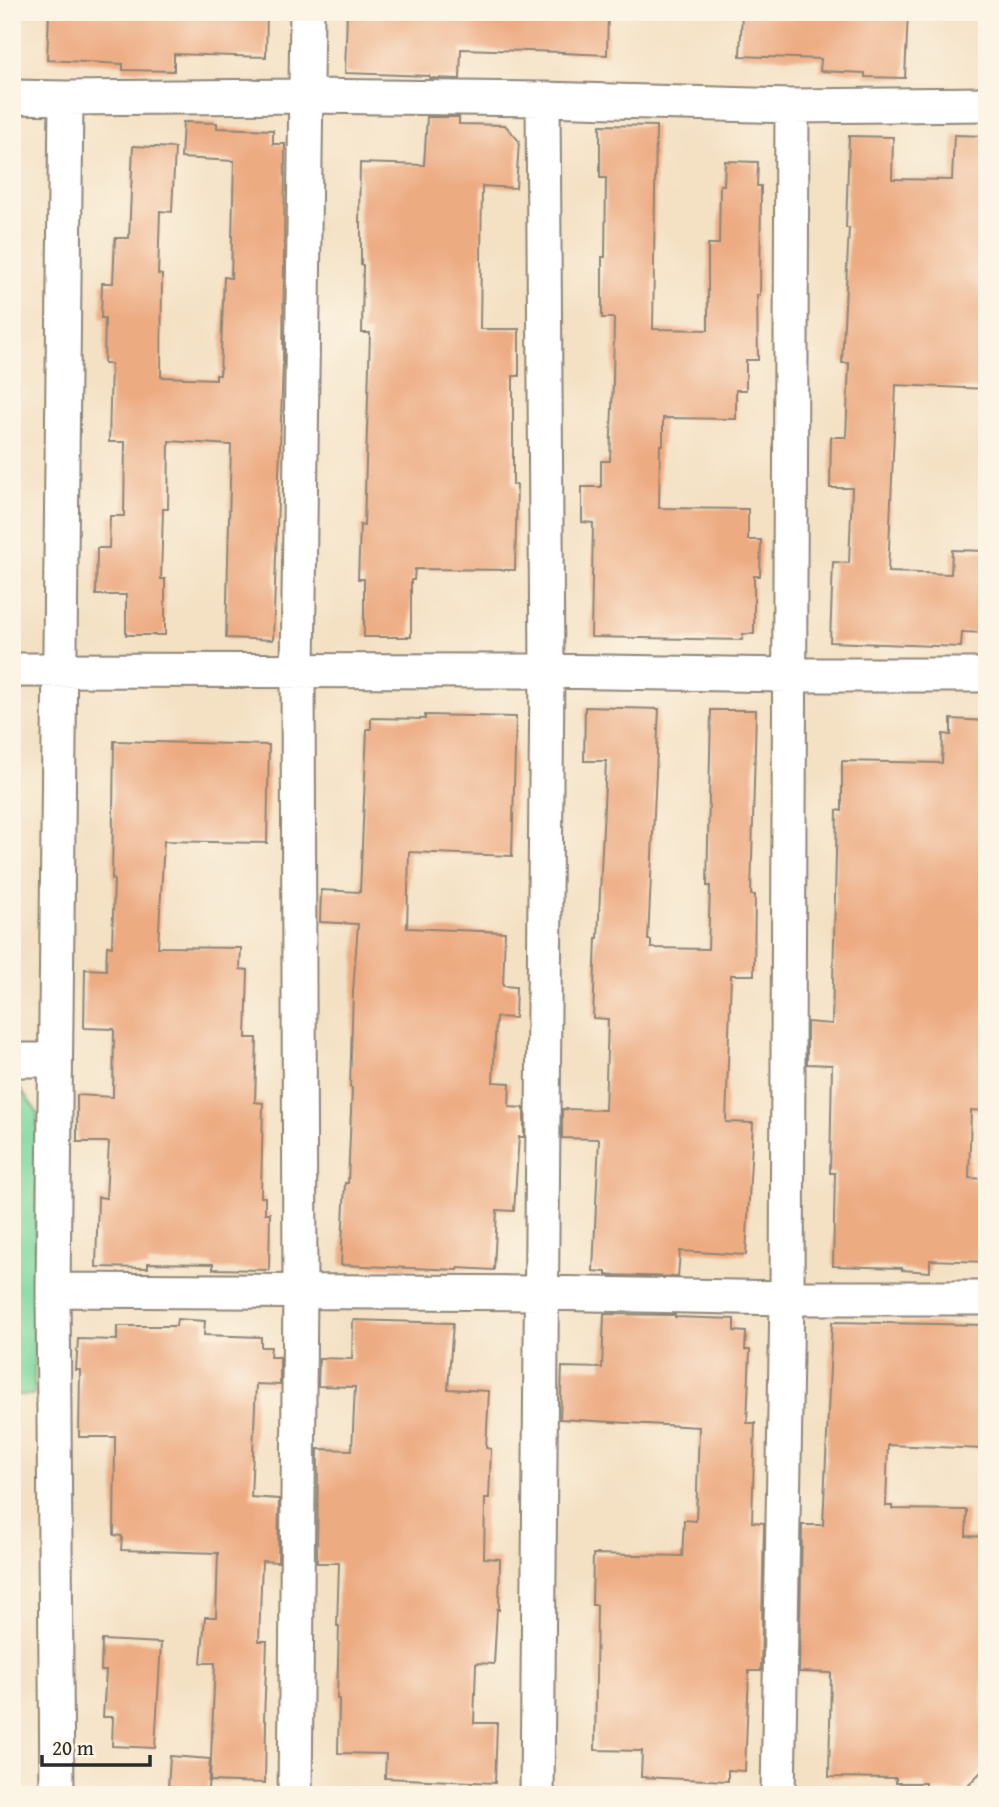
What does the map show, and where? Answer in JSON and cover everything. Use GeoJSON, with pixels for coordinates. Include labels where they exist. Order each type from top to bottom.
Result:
{"type":"FeatureCollection","features":[{"type":"Feature","properties":{"kind":"street"},"geometry":{"type":"LineString","coordinates":[[295,1795],[300,1292],[299,670],[307,12]]}},
{"type":"Feature","properties":{"kind":"street"},"geometry":{"type":"LineString","coordinates":[[12,97],[66,99],[306,96],[792,106],[987,104]]}},
{"type":"Feature","properties":{"kind":"street"},"geometry":{"type":"LineString","coordinates":[[57,1795],[53,1290],[66,99]]}},
{"type":"Feature","properties":{"kind":"street"},"geometry":{"type":"LineString","coordinates":[[537,1795],[547,671],[543,99]]}},
{"type":"Feature","properties":{"kind":"street"},"geometry":{"type":"LineString","coordinates":[[778,1795],[787,1298],[792,106]]}},
{"type":"Feature","properties":{"kind":"street"},"geometry":{"type":"LineString","coordinates":[[12,670],[987,675]]}},
{"type":"Feature","properties":{"kind":"street"},"geometry":{"type":"LineString","coordinates":[[12,1060],[55,1060]]}},
{"type":"Feature","properties":{"kind":"street"},"geometry":{"type":"LineString","coordinates":[[53,1290],[987,1298]]}},
{"type":"Feature","properties":{"kind":"green space"},"geometry":{"type":"Polygon","coordinates":[[[12,1082],[15,1082],[37,1112],[34,1395],[12,1395],[12,1082]]]}},
{"type":"Feature","properties":{"kind":"building"},"geometry":{"type":"Polygon","coordinates":[[[49,12],[267,12],[266,57],[174,54],[174,71],[123,70],[123,64],[47,60],[49,12]]]}},
{"type":"Feature","properties":{"kind":"building"},"geometry":{"type":"Polygon","coordinates":[[[347,12],[608,12],[607,55],[461,49],[460,79],[345,73],[347,12]]]}},
{"type":"Feature","properties":{"kind":"building"},"geometry":{"type":"Polygon","coordinates":[[[742,12],[908,12],[905,78],[865,77],[865,73],[820,71],[821,59],[740,56],[742,12]]]}},
{"type":"Feature","properties":{"kind":"building"},"geometry":{"type":"Polygon","coordinates":[[[427,117],[459,117],[459,124],[505,125],[519,141],[516,188],[482,186],[480,329],[519,329],[519,376],[513,376],[513,485],[517,485],[515,570],[415,569],[414,580],[411,580],[411,637],[364,637],[364,579],[358,579],[360,525],[364,526],[370,333],[362,333],[360,163],[424,165],[427,117]]]}},
{"type":"Feature","properties":{"kind":"building"},"geometry":{"type":"Polygon","coordinates":[[[183,122],[217,123],[217,128],[273,130],[273,144],[285,144],[283,363],[273,640],[226,638],[231,445],[169,441],[168,509],[163,509],[161,579],[165,579],[165,635],[126,635],[126,595],[96,595],[97,548],[109,548],[110,516],[124,516],[125,442],[109,442],[111,364],[104,364],[105,318],[101,318],[102,283],[113,283],[115,238],[129,238],[133,146],[175,148],[172,212],[160,211],[158,274],[162,275],[161,377],[216,379],[216,375],[220,375],[224,277],[231,278],[234,161],[181,158],[183,122]]]}},
{"type":"Feature","properties":{"kind":"building"},"geometry":{"type":"Polygon","coordinates":[[[600,125],[656,126],[653,329],[708,330],[708,244],[719,244],[720,185],[724,185],[725,161],[758,162],[757,186],[761,186],[760,295],[757,295],[758,360],[746,360],[746,390],[736,390],[736,419],[663,418],[663,445],[660,445],[659,508],[748,509],[748,540],[761,540],[760,576],[754,576],[754,634],[743,634],[742,640],[591,637],[593,523],[582,522],[582,487],[601,487],[601,461],[610,461],[613,381],[614,318],[602,318],[606,178],[600,178],[600,125]]]}},
{"type":"Feature","properties":{"kind":"building"},"geometry":{"type":"Polygon","coordinates":[[[954,135],[987,136],[987,389],[896,385],[888,572],[951,574],[952,550],[987,551],[987,633],[962,632],[961,647],[830,642],[833,562],[849,563],[852,488],[830,488],[831,437],[846,437],[849,363],[842,363],[849,228],[846,228],[849,136],[893,137],[892,179],[952,180],[954,135]]]}},
{"type":"Feature","properties":{"kind":"building"},"geometry":{"type":"Polygon","coordinates":[[[585,707],[659,709],[648,940],[651,940],[651,948],[708,949],[711,710],[756,710],[751,895],[755,895],[754,975],[731,975],[726,1122],[753,1123],[746,1255],[680,1251],[678,1277],[606,1275],[606,1272],[593,1271],[599,1139],[562,1138],[562,1109],[605,1110],[608,1019],[593,1018],[606,761],[584,761],[585,707]]]}},
{"type":"Feature","properties":{"kind":"building"},"geometry":{"type":"Polygon","coordinates":[[[425,715],[516,717],[512,856],[409,852],[407,928],[505,932],[503,986],[516,987],[515,1018],[496,1017],[493,1082],[510,1083],[509,1107],[524,1108],[524,1137],[519,1137],[514,1211],[497,1210],[494,1270],[341,1265],[345,1183],[348,1183],[353,991],[358,924],[320,922],[321,890],[360,892],[367,729],[371,729],[371,718],[425,719],[425,715]]]}},
{"type":"Feature","properties":{"kind":"building"},"geometry":{"type":"Polygon","coordinates":[[[951,719],[987,721],[987,1094],[986,1111],[971,1110],[969,1178],[987,1179],[987,1262],[930,1260],[930,1272],[902,1268],[833,1266],[835,1173],[830,1173],[832,1065],[807,1064],[807,1022],[832,1024],[837,810],[842,811],[842,761],[942,763],[943,734],[951,735],[951,719]]]}},
{"type":"Feature","properties":{"kind":"building"},"geometry":{"type":"Polygon","coordinates":[[[114,741],[269,745],[267,843],[164,841],[158,947],[241,948],[240,969],[248,970],[246,1038],[257,1038],[255,1102],[263,1103],[261,1197],[265,1197],[265,1213],[270,1213],[269,1270],[213,1269],[213,1264],[148,1263],[148,1268],[96,1267],[98,1197],[106,1198],[109,1142],[77,1142],[77,1095],[113,1097],[114,1029],[84,1028],[85,969],[106,970],[107,946],[112,947],[114,741]]]}},
{"type":"Feature","properties":{"kind":"building"},"geometry":{"type":"Polygon","coordinates":[[[604,1314],[734,1319],[734,1331],[746,1332],[745,1350],[750,1350],[747,1423],[755,1423],[752,1522],[764,1523],[761,1671],[749,1671],[745,1771],[728,1770],[728,1781],[641,1777],[642,1751],[595,1750],[597,1605],[592,1605],[593,1554],[682,1556],[684,1520],[696,1521],[699,1427],[560,1419],[562,1367],[602,1368],[604,1314]]]}},
{"type":"Feature","properties":{"kind":"building"},"geometry":{"type":"Polygon","coordinates":[[[177,1319],[205,1321],[204,1335],[261,1337],[261,1347],[271,1347],[270,1357],[280,1357],[280,1385],[256,1384],[251,1497],[279,1499],[278,1562],[262,1561],[259,1641],[267,1641],[265,1783],[210,1781],[215,1663],[201,1663],[205,1617],[216,1617],[218,1553],[121,1550],[122,1536],[114,1535],[115,1437],[79,1437],[80,1370],[76,1370],[78,1339],[117,1340],[117,1326],[176,1326],[177,1319]]]}},
{"type":"Feature","properties":{"kind":"building"},"geometry":{"type":"Polygon","coordinates":[[[353,1320],[453,1323],[448,1389],[489,1391],[486,1448],[491,1449],[489,1498],[485,1498],[484,1558],[500,1559],[499,1610],[497,1609],[494,1664],[476,1663],[474,1723],[497,1723],[495,1783],[385,1778],[386,1754],[338,1753],[339,1563],[317,1563],[318,1449],[352,1450],[355,1387],[318,1386],[319,1358],[352,1359],[353,1320]]]}},
{"type":"Feature","properties":{"kind":"building"},"geometry":{"type":"Polygon","coordinates":[[[832,1322],[987,1325],[984,1449],[888,1445],[886,1506],[892,1506],[892,1509],[967,1510],[966,1536],[987,1537],[987,1680],[983,1680],[982,1738],[987,1738],[987,1766],[962,1791],[925,1791],[925,1783],[896,1783],[896,1778],[829,1777],[831,1673],[799,1672],[802,1525],[823,1525],[832,1322]]]}},
{"type":"Feature","properties":{"kind":"building"},"geometry":{"type":"Polygon","coordinates":[[[102,1640],[161,1643],[155,1748],[112,1746],[113,1717],[103,1717],[106,1671],[101,1671],[102,1640]]]}},
{"type":"Feature","properties":{"kind":"building"},"geometry":{"type":"Polygon","coordinates":[[[170,1756],[210,1759],[208,1789],[168,1788],[170,1756]]]}}]}
